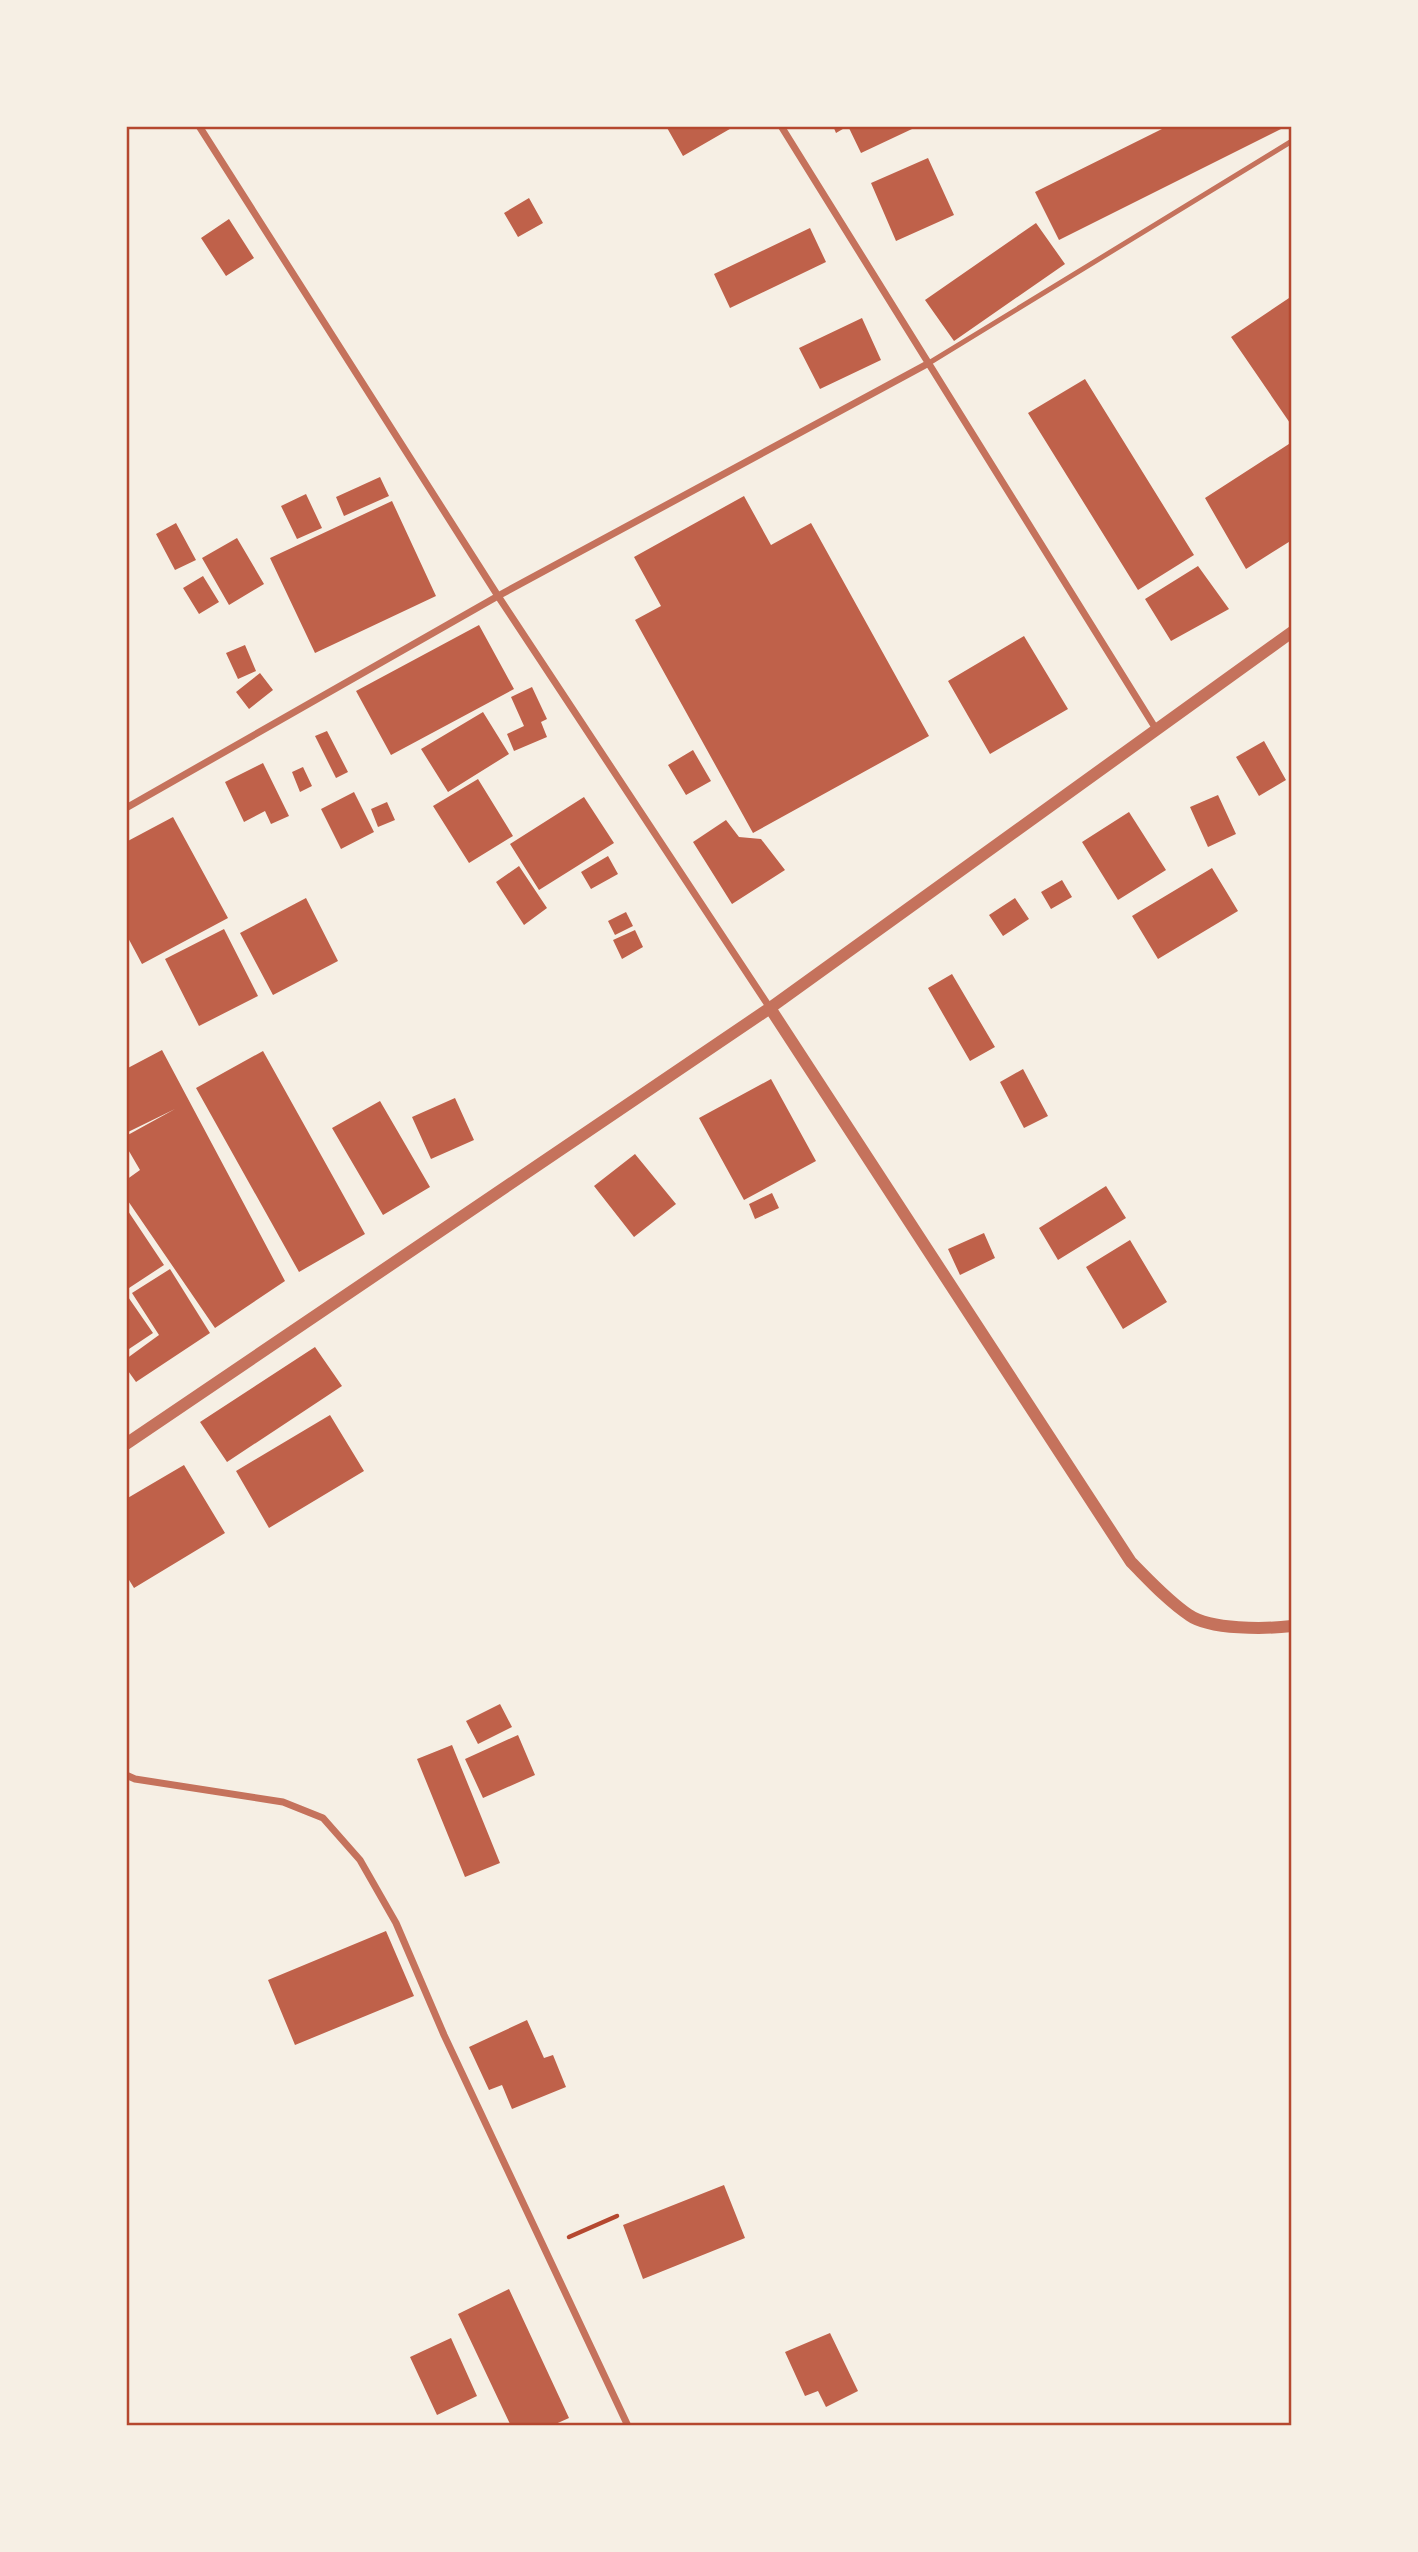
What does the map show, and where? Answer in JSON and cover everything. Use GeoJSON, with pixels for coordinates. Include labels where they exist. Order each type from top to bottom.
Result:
{"type":"FeatureCollection","features":[{"type":"Feature","properties":{"kind":"street"},"geometry":{"type":"LineString","coordinates":[[199,126],[498,596],[1132,1562],[1191,1617],[1230,1627],[1292,1626]]}},
{"type":"Feature","properties":{"kind":"street"},"geometry":{"type":"LineString","coordinates":[[781,126],[1156,729]]}},
{"type":"Feature","properties":{"kind":"street"},"geometry":{"type":"LineString","coordinates":[[126,808],[498,596],[929,363]]}},
{"type":"Feature","properties":{"kind":"street"},"geometry":{"type":"LineString","coordinates":[[126,1444],[770,1008],[1292,632]]}},
{"type":"Feature","properties":{"kind":"street"},"geometry":{"type":"LineString","coordinates":[[126,1775],[135,1780],[284,1802],[323,1818],[360,1860],[396,1923],[444,2035],[628,2426]]}},
{"type":"Feature","properties":{"kind":"lane"},"geometry":{"type":"LineString","coordinates":[[929,363],[1292,141]]}},
{"type":"Feature","properties":{"kind":"path"},"geometry":{"type":"LineString","coordinates":[[543,2248],[617,2216]]}},
{"type":"Feature","properties":{"kind":"building"},"geometry":{"type":"Polygon","coordinates":[[[666,126],[735,126],[683,156],[666,126]]]}},
{"type":"Feature","properties":{"kind":"building"},"geometry":{"type":"Polygon","coordinates":[[[833,126],[848,126],[836,133],[833,126]]]}},
{"type":"Feature","properties":{"kind":"building"},"geometry":{"type":"Polygon","coordinates":[[[848,126],[911,126],[912,129],[861,153],[848,126]]]}},
{"type":"Feature","properties":{"kind":"building"},"geometry":{"type":"Polygon","coordinates":[[[1168,126],[1287,126],[1059,240],[1035,192],[1168,126]]]}},
{"type":"Feature","properties":{"kind":"building"},"geometry":{"type":"Polygon","coordinates":[[[928,158],[954,215],[896,241],[871,183],[928,158]]]}},
{"type":"Feature","properties":{"kind":"building"},"geometry":{"type":"Polygon","coordinates":[[[529,198],[543,223],[518,237],[504,213],[529,198]]]}},
{"type":"Feature","properties":{"kind":"building"},"geometry":{"type":"Polygon","coordinates":[[[229,219],[254,258],[226,276],[201,238],[229,219]]]}},
{"type":"Feature","properties":{"kind":"building"},"geometry":{"type":"Polygon","coordinates":[[[1036,223],[1065,264],[954,341],[925,300],[1036,223]]]}},
{"type":"Feature","properties":{"kind":"building"},"geometry":{"type":"Polygon","coordinates":[[[810,228],[826,262],[730,308],[714,274],[810,228]]]}},
{"type":"Feature","properties":{"kind":"building"},"geometry":{"type":"Polygon","coordinates":[[[1292,296],[1292,426],[1231,337],[1292,296]]]}},
{"type":"Feature","properties":{"kind":"building"},"geometry":{"type":"Polygon","coordinates":[[[862,318],[881,360],[820,389],[799,348],[862,318]]]}},
{"type":"Feature","properties":{"kind":"building"},"geometry":{"type":"Polygon","coordinates":[[[1085,379],[1194,555],[1138,590],[1028,413],[1085,379]]]}},
{"type":"Feature","properties":{"kind":"building"},"geometry":{"type":"Polygon","coordinates":[[[1292,442],[1292,540],[1246,569],[1205,498],[1292,442]]]}},
{"type":"Feature","properties":{"kind":"building"},"geometry":{"type":"Polygon","coordinates":[[[380,477],[389,496],[344,516],[336,497],[380,477]]]}},
{"type":"Feature","properties":{"kind":"building"},"geometry":{"type":"Polygon","coordinates":[[[306,494],[322,528],[297,539],[281,506],[306,494]]]}},
{"type":"Feature","properties":{"kind":"building"},"geometry":{"type":"Polygon","coordinates":[[[744,496],[771,545],[811,523],[929,736],[753,833],[635,620],[661,606],[634,557],[744,496]]]}},
{"type":"Feature","properties":{"kind":"building"},"geometry":{"type":"Polygon","coordinates":[[[392,501],[436,596],[315,653],[270,558],[392,501]]]}},
{"type":"Feature","properties":{"kind":"building"},"geometry":{"type":"Polygon","coordinates":[[[176,523],[196,560],[175,570],[156,534],[176,523]]]}},
{"type":"Feature","properties":{"kind":"building"},"geometry":{"type":"Polygon","coordinates":[[[237,538],[264,584],[229,605],[202,558],[237,538]]]}},
{"type":"Feature","properties":{"kind":"building"},"geometry":{"type":"Polygon","coordinates":[[[1198,566],[1229,609],[1171,641],[1145,599],[1198,566]]]}},
{"type":"Feature","properties":{"kind":"building"},"geometry":{"type":"Polygon","coordinates":[[[203,576],[219,602],[199,614],[183,588],[203,576]]]}},
{"type":"Feature","properties":{"kind":"building"},"geometry":{"type":"Polygon","coordinates":[[[479,625],[514,689],[391,755],[356,691],[479,625]]]}},
{"type":"Feature","properties":{"kind":"building"},"geometry":{"type":"Polygon","coordinates":[[[1024,636],[1068,709],[990,754],[948,681],[1024,636]]]}},
{"type":"Feature","properties":{"kind":"building"},"geometry":{"type":"Polygon","coordinates":[[[245,645],[256,671],[238,679],[226,653],[245,645]]]}},
{"type":"Feature","properties":{"kind":"building"},"geometry":{"type":"Polygon","coordinates":[[[260,673],[273,690],[249,709],[236,692],[260,673]]]}},
{"type":"Feature","properties":{"kind":"building"},"geometry":{"type":"Polygon","coordinates":[[[532,687],[547,719],[541,722],[547,737],[514,751],[507,734],[524,726],[511,697],[532,687]]]}},
{"type":"Feature","properties":{"kind":"building"},"geometry":{"type":"Polygon","coordinates":[[[483,712],[509,754],[448,792],[421,749],[483,712]]]}},
{"type":"Feature","properties":{"kind":"building"},"geometry":{"type":"Polygon","coordinates":[[[327,731],[348,772],[336,778],[315,736],[327,731]]]}},
{"type":"Feature","properties":{"kind":"building"},"geometry":{"type":"Polygon","coordinates":[[[1264,741],[1286,780],[1259,796],[1236,757],[1264,741]]]}},
{"type":"Feature","properties":{"kind":"building"},"geometry":{"type":"Polygon","coordinates":[[[693,750],[711,781],[686,795],[668,765],[693,750]]]}},
{"type":"Feature","properties":{"kind":"building"},"geometry":{"type":"Polygon","coordinates":[[[263,763],[289,816],[271,824],[265,811],[244,822],[225,782],[263,763]]]}},
{"type":"Feature","properties":{"kind":"building"},"geometry":{"type":"Polygon","coordinates":[[[303,767],[312,786],[300,792],[292,772],[303,767]]]}},
{"type":"Feature","properties":{"kind":"building"},"geometry":{"type":"Polygon","coordinates":[[[478,779],[513,836],[469,863],[433,806],[478,779]]]}},
{"type":"Feature","properties":{"kind":"building"},"geometry":{"type":"Polygon","coordinates":[[[354,792],[374,832],[341,849],[321,809],[354,792]]]}},
{"type":"Feature","properties":{"kind":"building"},"geometry":{"type":"Polygon","coordinates":[[[1218,795],[1236,834],[1208,847],[1190,807],[1218,795]]]}},
{"type":"Feature","properties":{"kind":"building"},"geometry":{"type":"Polygon","coordinates":[[[584,797],[614,843],[539,890],[510,844],[584,797]]]}},
{"type":"Feature","properties":{"kind":"building"},"geometry":{"type":"Polygon","coordinates":[[[387,802],[395,820],[378,827],[371,809],[387,802]]]}},
{"type":"Feature","properties":{"kind":"building"},"geometry":{"type":"Polygon","coordinates":[[[1129,812],[1166,870],[1118,900],[1082,842],[1129,812]]]}},
{"type":"Feature","properties":{"kind":"building"},"geometry":{"type":"Polygon","coordinates":[[[173,817],[228,918],[142,964],[126,934],[126,842],[173,817]]]}},
{"type":"Feature","properties":{"kind":"building"},"geometry":{"type":"Polygon","coordinates":[[[726,820],[739,837],[761,839],[785,870],[732,904],[693,842],[726,820]]]}},
{"type":"Feature","properties":{"kind":"building"},"geometry":{"type":"Polygon","coordinates":[[[608,856],[618,874],[591,889],[581,872],[608,856]]]}},
{"type":"Feature","properties":{"kind":"building"},"geometry":{"type":"Polygon","coordinates":[[[519,866],[547,908],[524,925],[496,882],[519,866]]]}},
{"type":"Feature","properties":{"kind":"building"},"geometry":{"type":"Polygon","coordinates":[[[1212,868],[1238,911],[1158,959],[1132,916],[1212,868]]]}},
{"type":"Feature","properties":{"kind":"building"},"geometry":{"type":"Polygon","coordinates":[[[1062,880],[1072,897],[1051,909],[1041,892],[1062,880]]]}},
{"type":"Feature","properties":{"kind":"building"},"geometry":{"type":"Polygon","coordinates":[[[306,898],[338,961],[273,995],[240,933],[306,898]]]}},
{"type":"Feature","properties":{"kind":"building"},"geometry":{"type":"Polygon","coordinates":[[[1015,898],[1029,919],[1003,936],[989,915],[1015,898]]]}},
{"type":"Feature","properties":{"kind":"building"},"geometry":{"type":"Polygon","coordinates":[[[626,912],[633,926],[615,935],[608,921],[626,912]]]}},
{"type":"Feature","properties":{"kind":"building"},"geometry":{"type":"Polygon","coordinates":[[[224,929],[258,996],[199,1026],[165,959],[224,929]]]}},
{"type":"Feature","properties":{"kind":"building"},"geometry":{"type":"Polygon","coordinates":[[[635,930],[643,947],[622,959],[613,940],[635,930]]]}},
{"type":"Feature","properties":{"kind":"building"},"geometry":{"type":"Polygon","coordinates":[[[952,974],[995,1047],[970,1061],[928,988],[952,974]]]}},
{"type":"Feature","properties":{"kind":"building"},"geometry":{"type":"Polygon","coordinates":[[[162,1050],[285,1281],[215,1328],[126,1198],[126,1180],[140,1170],[126,1146],[126,1136],[175,1109],[126,1133],[126,1069],[162,1050]]]}},
{"type":"Feature","properties":{"kind":"building"},"geometry":{"type":"Polygon","coordinates":[[[263,1051],[365,1234],[299,1272],[196,1088],[263,1051]]]}},
{"type":"Feature","properties":{"kind":"building"},"geometry":{"type":"Polygon","coordinates":[[[1023,1069],[1048,1116],[1024,1128],[1000,1082],[1023,1069]]]}},
{"type":"Feature","properties":{"kind":"building"},"geometry":{"type":"Polygon","coordinates":[[[771,1079],[816,1161],[744,1200],[699,1118],[771,1079]]]}},
{"type":"Feature","properties":{"kind":"building"},"geometry":{"type":"Polygon","coordinates":[[[455,1098],[474,1140],[431,1159],[412,1117],[455,1098]]]}},
{"type":"Feature","properties":{"kind":"building"},"geometry":{"type":"Polygon","coordinates":[[[380,1101],[430,1187],[383,1215],[332,1128],[380,1101]]]}},
{"type":"Feature","properties":{"kind":"building"},"geometry":{"type":"Polygon","coordinates":[[[635,1154],[676,1204],[634,1237],[594,1186],[635,1154]]]}},
{"type":"Feature","properties":{"kind":"building"},"geometry":{"type":"Polygon","coordinates":[[[1106,1186],[1126,1218],[1058,1260],[1039,1228],[1106,1186]]]}},
{"type":"Feature","properties":{"kind":"building"},"geometry":{"type":"Polygon","coordinates":[[[772,1193],[779,1208],[755,1219],[749,1204],[772,1193]]]}},
{"type":"Feature","properties":{"kind":"building"},"geometry":{"type":"Polygon","coordinates":[[[126,1208],[164,1265],[129,1288],[126,1283],[126,1208]]]}},
{"type":"Feature","properties":{"kind":"building"},"geometry":{"type":"Polygon","coordinates":[[[984,1233],[995,1258],[960,1275],[948,1249],[984,1233]]]}},
{"type":"Feature","properties":{"kind":"building"},"geometry":{"type":"Polygon","coordinates":[[[1130,1240],[1167,1302],[1123,1329],[1086,1267],[1130,1240]]]}},
{"type":"Feature","properties":{"kind":"building"},"geometry":{"type":"Polygon","coordinates":[[[170,1269],[210,1333],[136,1382],[126,1368],[126,1359],[159,1335],[132,1293],[170,1269]]]}},
{"type":"Feature","properties":{"kind":"building"},"geometry":{"type":"Polygon","coordinates":[[[126,1294],[153,1333],[126,1351],[126,1294]]]}},
{"type":"Feature","properties":{"kind":"building"},"geometry":{"type":"Polygon","coordinates":[[[315,1347],[342,1386],[227,1462],[200,1422],[315,1347]]]}},
{"type":"Feature","properties":{"kind":"building"},"geometry":{"type":"Polygon","coordinates":[[[330,1415],[364,1471],[269,1528],[236,1471],[330,1415]]]}},
{"type":"Feature","properties":{"kind":"building"},"geometry":{"type":"Polygon","coordinates":[[[184,1465],[225,1533],[134,1588],[126,1575],[126,1499],[184,1465]]]}},
{"type":"Feature","properties":{"kind":"building"},"geometry":{"type":"Polygon","coordinates":[[[500,1704],[512,1727],[478,1744],[466,1721],[500,1704]]]}},
{"type":"Feature","properties":{"kind":"building"},"geometry":{"type":"Polygon","coordinates":[[[518,1735],[535,1775],[483,1798],[465,1759],[518,1735]]]}},
{"type":"Feature","properties":{"kind":"building"},"geometry":{"type":"Polygon","coordinates":[[[452,1745],[500,1863],[465,1877],[417,1759],[452,1745]]]}},
{"type":"Feature","properties":{"kind":"building"},"geometry":{"type":"Polygon","coordinates":[[[386,1931],[414,1996],[295,2045],[268,1980],[386,1931]]]}},
{"type":"Feature","properties":{"kind":"building"},"geometry":{"type":"Polygon","coordinates":[[[527,2020],[544,2058],[553,2055],[566,2087],[512,2109],[502,2085],[489,2090],[469,2047],[527,2020]]]}},
{"type":"Feature","properties":{"kind":"building"},"geometry":{"type":"Polygon","coordinates":[[[724,2185],[745,2238],[643,2279],[623,2225],[724,2185]]]}},
{"type":"Feature","properties":{"kind":"building"},"geometry":{"type":"Polygon","coordinates":[[[509,2289],[569,2418],[551,2426],[511,2426],[458,2314],[509,2289]]]}},
{"type":"Feature","properties":{"kind":"building"},"geometry":{"type":"Polygon","coordinates":[[[830,2333],[858,2391],[826,2407],[818,2391],[805,2396],[785,2352],[830,2333]]]}},
{"type":"Feature","properties":{"kind":"building"},"geometry":{"type":"Polygon","coordinates":[[[451,2338],[477,2396],[437,2415],[410,2357],[451,2338]]]}}]}
